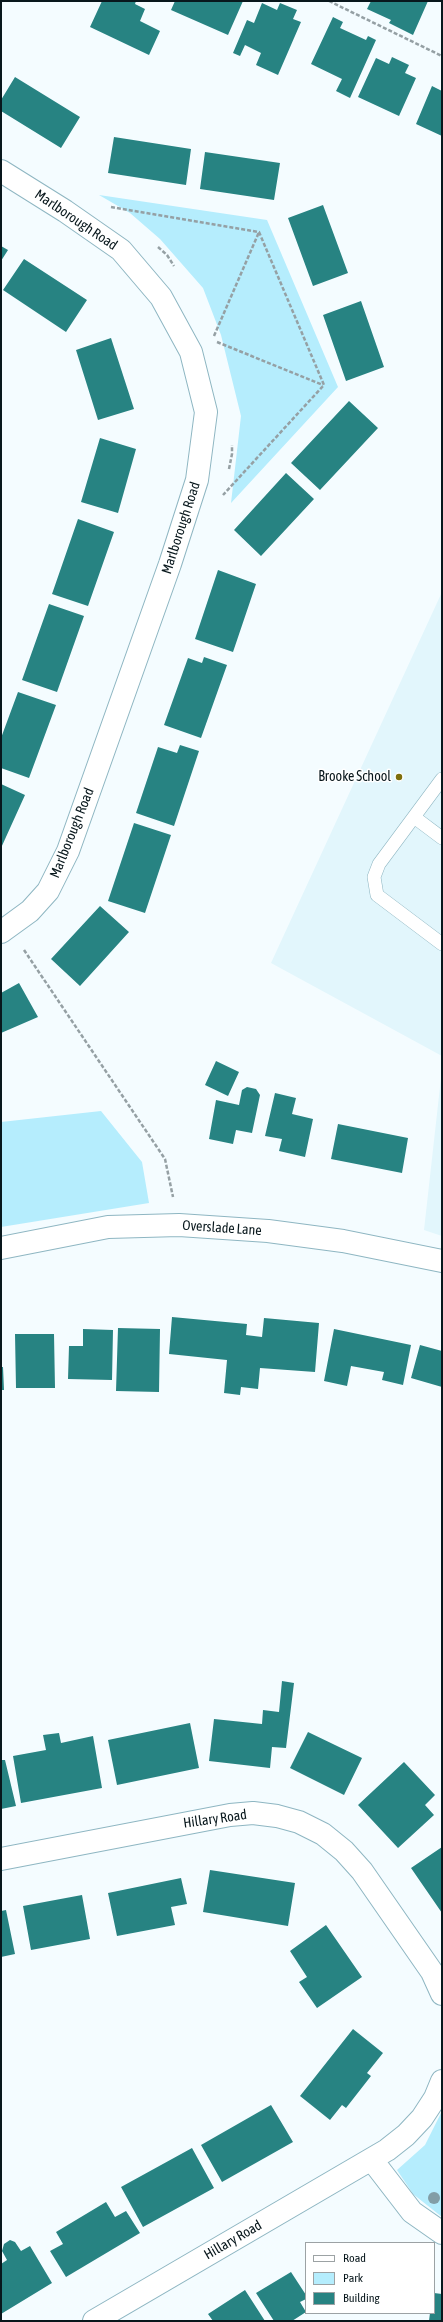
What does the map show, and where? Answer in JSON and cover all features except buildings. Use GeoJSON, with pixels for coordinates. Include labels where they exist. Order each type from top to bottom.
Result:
{"type":"FeatureCollection","features":[{"type":"Feature","properties":{"kind":"street","name":"Marlborough Road"},"geometry":{"type":"LineString","coordinates":[[1,171],[65,211],[121,250],[161,297],[192,352],[206,412],[197,480],[170,564],[68,851],[48,891],[30,911],[5,929]]}},
{"type":"Feature","properties":{"kind":"street","name":"Overslade Lane"},"geometry":{"type":"LineString","coordinates":[[1,1248],[108,1228],[178,1225],[283,1233],[343,1241],[442,1260]]}},
{"type":"Feature","properties":{"kind":"street","name":"Hillary Road"},"geometry":{"type":"LineString","coordinates":[[1,1859],[230,1815],[253,1813],[277,1816],[300,1822],[323,1834],[344,1851],[362,1871],[432,1972],[442,1994]]}},
{"type":"Feature","properties":{"kind":"street","name":"Hillary Road"},"geometry":{"type":"LineString","coordinates":[[94,2321],[372,2160],[406,2135],[422,2118],[435,2098],[442,2081]]}},
{"type":"Feature","properties":{"kind":"street"},"geometry":{"type":"LineString","coordinates":[[372,2160],[412,2212],[442,2233]]}},
{"type":"Feature","properties":{"kind":"lane"},"geometry":{"type":"LineString","coordinates":[[442,779],[379,864],[374,877],[375,891],[389,904],[442,944]]}},
{"type":"Feature","properties":{"kind":"lane"},"geometry":{"type":"LineString","coordinates":[[414,817],[442,838]]}},
{"type":"Feature","properties":{"kind":"path"},"geometry":{"type":"LineString","coordinates":[[330,1],[442,56]]}},
{"type":"Feature","properties":{"kind":"path"},"geometry":{"type":"LineString","coordinates":[[103,206],[259,232]]}},
{"type":"Feature","properties":{"kind":"path"},"geometry":{"type":"LineString","coordinates":[[259,232],[213,340],[324,385]]}},
{"type":"Feature","properties":{"kind":"path"},"geometry":{"type":"LineString","coordinates":[[259,232],[324,385]]}},
{"type":"Feature","properties":{"kind":"path"},"geometry":{"type":"LineString","coordinates":[[217,501],[324,385]]}},
{"type":"Feature","properties":{"kind":"path"},"geometry":{"type":"LineString","coordinates":[[5,929],[165,1159],[178,1225]]}},
{"type":"Feature","properties":{"kind":"shaded area","name":"Brooke School"},"geometry":{"type":"Polygon","coordinates":[[[442,592],[442,1056],[271,963],[442,592]]]}},
{"type":"Feature","properties":{"kind":"shaded area"},"geometry":{"type":"Polygon","coordinates":[[[442,1069],[442,1236],[424,1230],[442,1069]]]}},
{"type":"Feature","properties":{"kind":"green space"},"geometry":{"type":"Polygon","coordinates":[[[99,195],[267,220],[338,387],[231,503],[241,416],[221,335],[203,288],[160,239],[130,213],[99,195]]]}},
{"type":"Feature","properties":{"kind":"green space"},"geometry":{"type":"Polygon","coordinates":[[[101,1111],[142,1162],[149,1203],[1,1227],[1,1122],[101,1111]]]}},
{"type":"Feature","properties":{"kind":"green space"},"geometry":{"type":"Polygon","coordinates":[[[442,2111],[442,2217],[413,2194],[397,2170],[425,2145],[442,2111]]]}},
{"type":"Feature","properties":{"kind":"place","name":"Brooke School"},"geometry":{"type":"Point","coordinates":[399,777]}}]}
